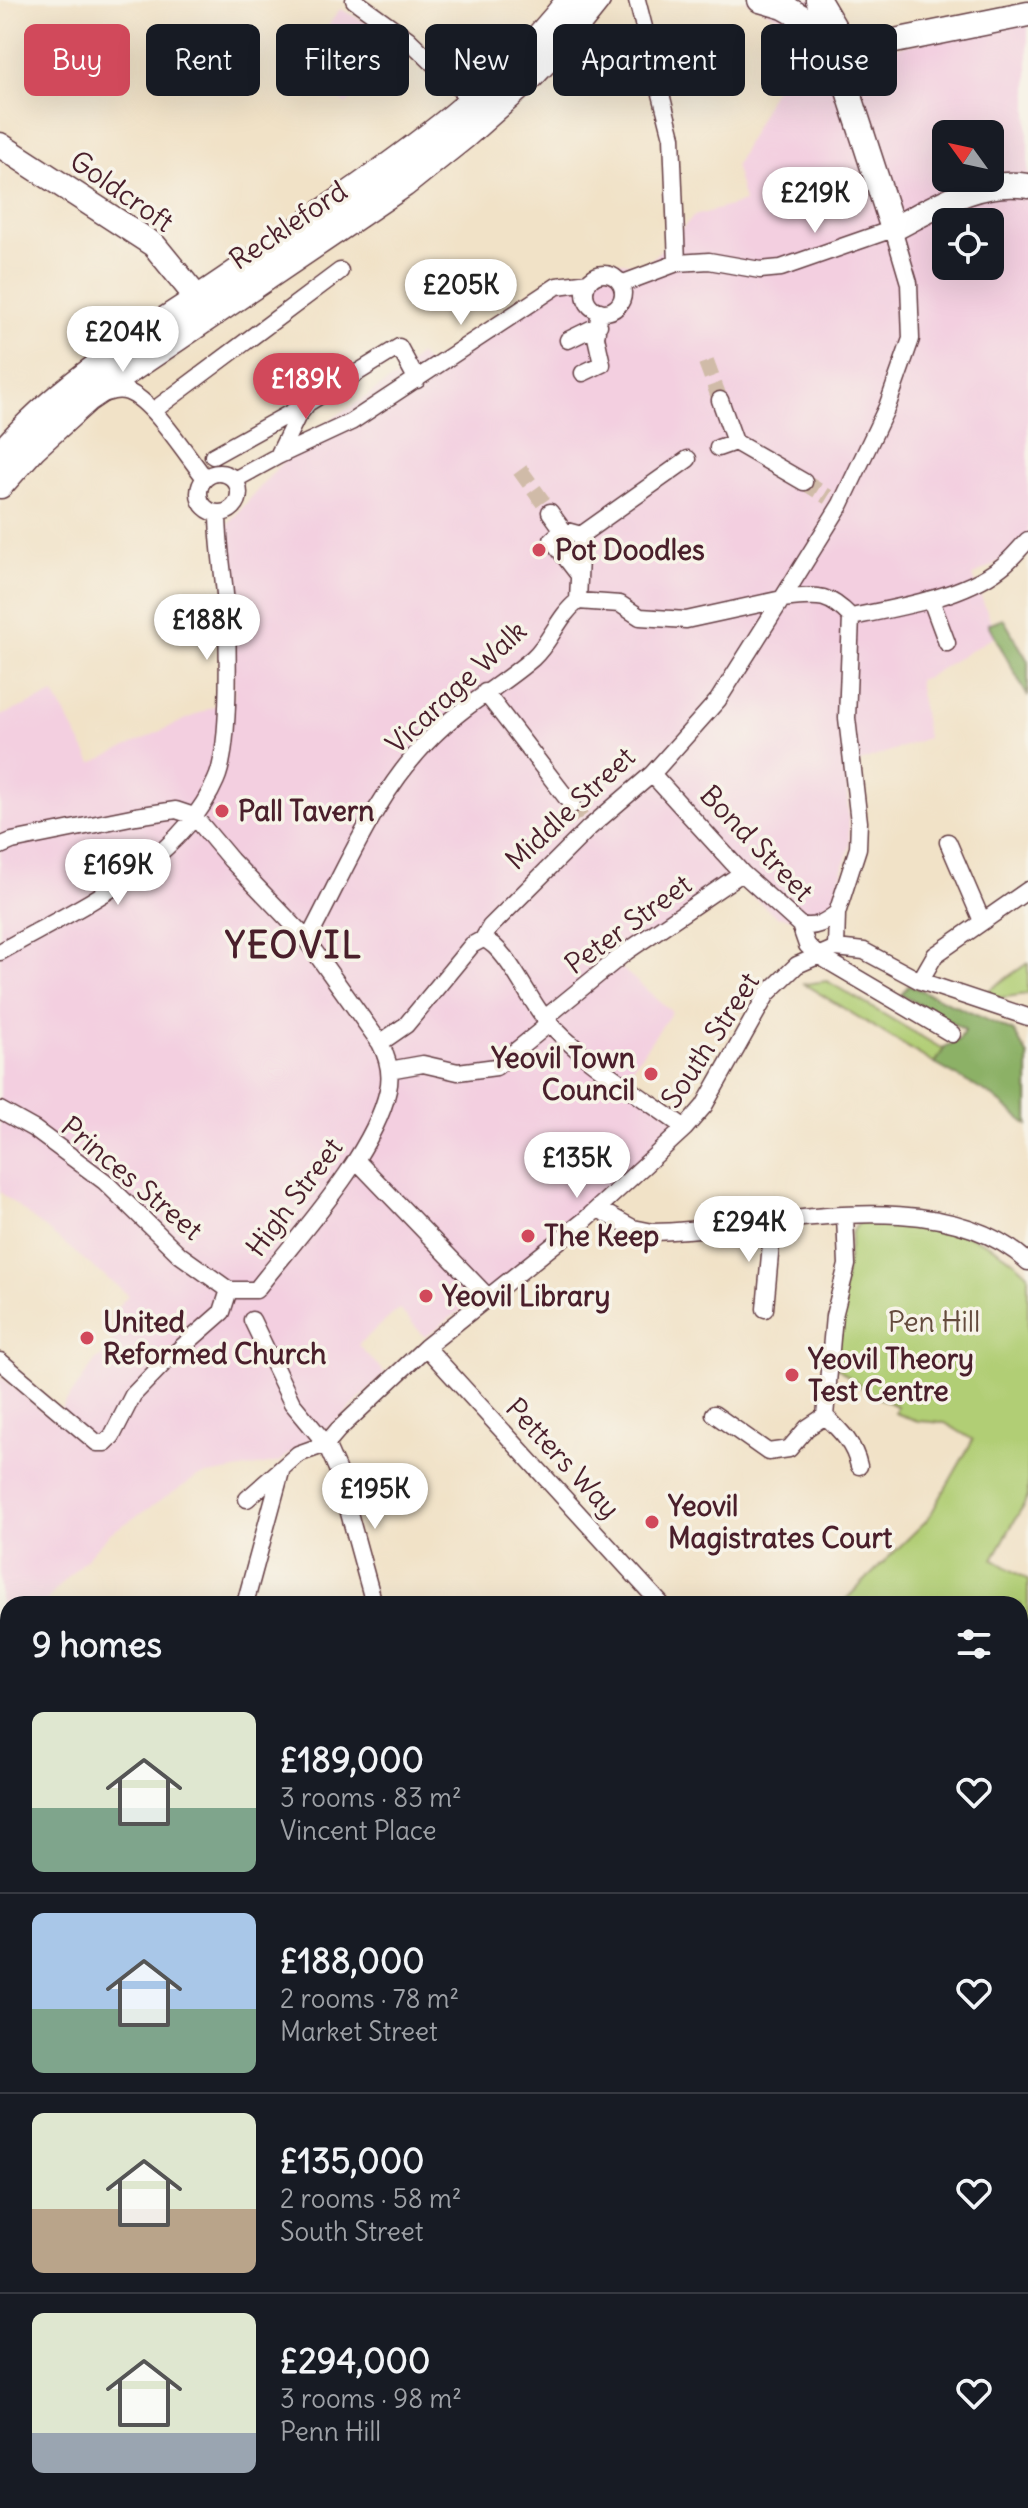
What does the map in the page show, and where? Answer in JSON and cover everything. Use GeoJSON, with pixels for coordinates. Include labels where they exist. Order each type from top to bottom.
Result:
{"type":"FeatureCollection","features":[{"type":"Feature","properties":{"kind":"main road","name":"Reckleford"},"geometry":{"type":"LineString","coordinates":[[3,443],[75,382],[134,338],[198,299],[399,160],[471,100],[549,27],[570,0]]}},
{"type":"Feature","properties":{"kind":"main road","name":"Reckleford"},"geometry":{"type":"LineString","coordinates":[[0,485],[33,448],[87,399],[299,256],[424,167],[528,79],[597,0]]}},
{"type":"Feature","properties":{"kind":"street"},"geometry":{"type":"LineString","coordinates":[[354,0],[408,39],[471,100]]}},
{"type":"Feature","properties":{"kind":"street"},"geometry":{"type":"LineString","coordinates":[[637,0],[672,137],[677,263]]}},
{"type":"Feature","properties":{"kind":"street","name":"Middle Street"},"geometry":{"type":"LineString","coordinates":[[760,0],[791,4],[811,24]]}},
{"type":"Feature","properties":{"kind":"street"},"geometry":{"type":"LineString","coordinates":[[818,0],[831,24]]}},
{"type":"Feature","properties":{"kind":"street"},"geometry":{"type":"LineString","coordinates":[[897,41],[1028,14]]}},
{"type":"Feature","properties":{"kind":"street","name":"Middle Street"},"geometry":{"type":"LineString","coordinates":[[380,1043],[406,1025],[472,945],[483,939],[490,927],[586,824],[652,774],[718,700],[782,599],[887,407],[911,339],[909,283],[850,96]]}},
{"type":"Feature","properties":{"kind":"street","name":"Goldcroft"},"geometry":{"type":"LineString","coordinates":[[0,145],[154,245],[198,299]]}},
{"type":"Feature","properties":{"kind":"street"},"geometry":{"type":"LineString","coordinates":[[621,284],[677,263],[709,261],[760,270],[781,268],[893,229],[972,189],[1008,182],[1028,186]]}},
{"type":"Feature","properties":{"kind":"street"},"geometry":{"type":"LineString","coordinates":[[148,406],[340,271]]}},
{"type":"Feature","properties":{"kind":"street"},"geometry":{"type":"LineString","coordinates":[[234,480],[351,422],[557,286],[589,282],[606,274],[617,279],[623,296],[620,302],[568,340]]}},
{"type":"Feature","properties":{"kind":"street"},"geometry":{"type":"LineString","coordinates":[[583,373],[602,364],[596,337],[600,318],[585,293],[589,282]]}},
{"type":"Feature","properties":{"kind":"street"},"geometry":{"type":"LineString","coordinates":[[213,456],[399,347],[417,380]]}},
{"type":"Feature","properties":{"kind":"street"},"geometry":{"type":"LineString","coordinates":[[148,406],[143,374],[152,355]]}},
{"type":"Feature","properties":{"kind":"street"},"geometry":{"type":"LineString","coordinates":[[87,399],[114,390],[126,391],[148,406],[205,478]]}},
{"type":"Feature","properties":{"kind":"street"},"geometry":{"type":"LineString","coordinates":[[720,400],[735,442],[804,482]]}},
{"type":"Feature","properties":{"kind":"street"},"geometry":{"type":"LineString","coordinates":[[278,456],[297,417],[308,403]]}},
{"type":"Feature","properties":{"kind":"street"},"geometry":{"type":"LineString","coordinates":[[718,448],[735,442]]}},
{"type":"Feature","properties":{"kind":"street"},"geometry":{"type":"LineString","coordinates":[[581,535],[688,459]]}},
{"type":"Feature","properties":{"kind":"street"},"geometry":{"type":"LineString","coordinates":[[217,473],[234,480],[239,492],[231,509],[218,513],[206,508],[198,490],[205,478],[217,473]]}},
{"type":"Feature","properties":{"kind":"street"},"geometry":{"type":"LineString","coordinates":[[550,512],[563,530],[581,535]]}},
{"type":"Feature","properties":{"kind":"street"},"geometry":{"type":"LineString","coordinates":[[0,952],[118,884],[161,853],[194,816],[216,780],[222,761],[228,648],[218,513]]}},
{"type":"Feature","properties":{"kind":"street"},"geometry":{"type":"LineString","coordinates":[[563,530],[552,540],[578,574]]}},
{"type":"Feature","properties":{"kind":"street"},"geometry":{"type":"LineString","coordinates":[[581,535],[578,601],[620,604],[640,617],[686,620],[782,599],[817,596],[836,601],[851,617],[847,718],[859,822],[858,848],[837,913],[836,948],[864,951],[920,981],[1028,1017]]}},
{"type":"Feature","properties":{"kind":"street"},"geometry":{"type":"LineString","coordinates":[[851,617],[931,600],[999,569],[1028,540]]}},
{"type":"Feature","properties":{"kind":"street"},"geometry":{"type":"LineString","coordinates":[[931,600],[947,643]]}},
{"type":"Feature","properties":{"kind":"street","name":"Vicarage Walk"},"geometry":{"type":"LineString","coordinates":[[302,934],[311,934],[392,782],[432,736],[535,656],[566,610],[578,601]]}},
{"type":"Feature","properties":{"kind":"street"},"geometry":{"type":"LineString","coordinates":[[485,692],[572,805]]}},
{"type":"Feature","properties":{"kind":"street","name":"Bond Street"},"geometry":{"type":"LineString","coordinates":[[652,774],[742,873],[800,925],[807,945],[816,954]]}},
{"type":"Feature","properties":{"kind":"street"},"geometry":{"type":"LineString","coordinates":[[0,846],[136,816],[176,810],[194,816]]}},
{"type":"Feature","properties":{"kind":"street","name":"High Street"},"geometry":{"type":"LineString","coordinates":[[194,816],[231,860],[302,934],[380,1043],[387,1055],[389,1070],[388,1089],[381,1111],[357,1161],[256,1290],[252,1320]]}},
{"type":"Feature","properties":{"kind":"street"},"geometry":{"type":"LineString","coordinates":[[948,842],[982,921]]}},
{"type":"Feature","properties":{"kind":"street","name":"Peter Street"},"geometry":{"type":"LineString","coordinates":[[389,1070],[423,1064],[458,1072],[496,1067],[626,952],[742,873]]}},
{"type":"Feature","properties":{"kind":"street"},"geometry":{"type":"LineString","coordinates":[[920,981],[935,955],[1028,890]]}},
{"type":"Feature","properties":{"kind":"street"},"geometry":{"type":"LineString","coordinates":[[800,925],[809,927],[823,923],[837,913]]}},
{"type":"Feature","properties":{"kind":"street"},"geometry":{"type":"LineString","coordinates":[[483,939],[497,946],[547,1021],[563,1038],[685,1128]]}},
{"type":"Feature","properties":{"kind":"street","name":"South Street"},"geometry":{"type":"LineString","coordinates":[[326,1444],[426,1347],[598,1209],[685,1128],[712,1094],[767,994],[797,965],[816,954],[836,948]]}},
{"type":"Feature","properties":{"kind":"street"},"geometry":{"type":"LineString","coordinates":[[816,954],[952,1034]]}},
{"type":"Feature","properties":{"kind":"street","name":"Princes Street"},"geometry":{"type":"LineString","coordinates":[[0,1110],[34,1129],[104,1181],[180,1255],[229,1290]]}},
{"type":"Feature","properties":{"kind":"street"},"geometry":{"type":"LineString","coordinates":[[357,1161],[488,1297]]}},
{"type":"Feature","properties":{"kind":"street"},"geometry":{"type":"LineString","coordinates":[[598,1209],[633,1228],[653,1232],[845,1215],[901,1214],[972,1227],[1010,1246],[1028,1262]]}},
{"type":"Feature","properties":{"kind":"street"},"geometry":{"type":"LineString","coordinates":[[825,1416],[834,1316],[847,1265],[845,1215]]}},
{"type":"Feature","properties":{"kind":"street"},"geometry":{"type":"LineString","coordinates":[[765,1309],[773,1222]]}},
{"type":"Feature","properties":{"kind":"street"},"geometry":{"type":"LineString","coordinates":[[0,1361],[97,1443],[105,1443],[112,1436],[133,1395],[222,1312],[229,1290]]}},
{"type":"Feature","properties":{"kind":"street","name":"High Street"},"geometry":{"type":"LineString","coordinates":[[229,1290],[256,1290]]}},
{"type":"Feature","properties":{"kind":"street"},"geometry":{"type":"LineString","coordinates":[[222,1312],[252,1320],[292,1403],[326,1444],[337,1469],[372,1596]]}},
{"type":"Feature","properties":{"kind":"street","name":"Petters Way"},"geometry":{"type":"LineString","coordinates":[[426,1347],[654,1596]]}},
{"type":"Feature","properties":{"kind":"street"},"geometry":{"type":"LineString","coordinates":[[714,1414],[768,1452],[789,1449],[807,1428],[825,1416]]}},
{"type":"Feature","properties":{"kind":"street"},"geometry":{"type":"LineString","coordinates":[[825,1416],[861,1454]]}},
{"type":"Feature","properties":{"kind":"street"},"geometry":{"type":"LineString","coordinates":[[247,1499],[298,1454],[326,1444]]}},
{"type":"Feature","properties":{"kind":"street"},"geometry":{"type":"LineString","coordinates":[[247,1596],[282,1468]]}},
{"type":"Feature","properties":{"kind":"shaded area"},"geometry":{"type":"Polygon","coordinates":[[[744,0],[820,0],[836,24],[793,24],[744,0]]]}},
{"type":"Feature","properties":{"kind":"shaded area"},"geometry":{"type":"Polygon","coordinates":[[[340,9],[370,24],[329,24],[340,9]]]}},
{"type":"Feature","properties":{"kind":"shaded area"},"geometry":{"type":"Polygon","coordinates":[[[1028,18],[1028,545],[973,576],[996,635],[918,680],[927,738],[857,763],[846,770],[850,845],[832,907],[813,922],[776,916],[738,885],[618,965],[672,1012],[624,1079],[677,1119],[639,1162],[493,1286],[425,1337],[399,1309],[358,1345],[385,1373],[342,1417],[280,1462],[197,1477],[109,1534],[51,1596],[0,1596],[0,1376],[53,1420],[96,1360],[111,1350],[111,1339],[127,1321],[115,1310],[128,1295],[0,1192],[0,716],[54,694],[92,763],[234,697],[227,525],[303,438],[397,376],[419,354],[428,365],[561,277],[611,260],[645,266],[694,216],[744,202],[735,166],[770,96],[897,96],[897,47],[1028,18]]]}},
{"type":"Feature","properties":{"kind":"shaded area"},"geometry":{"type":"Polygon","coordinates":[[[338,96],[355,96],[346,105],[338,96]]]}},
{"type":"Feature","properties":{"kind":"green space"},"geometry":{"type":"Polygon","coordinates":[[[1003,618],[1028,661],[1028,697],[988,624],[1003,618]]]}},
{"type":"Feature","properties":{"kind":"green space"},"geometry":{"type":"Polygon","coordinates":[[[1028,963],[1028,994],[999,998],[986,992],[1028,963]]]}},
{"type":"Feature","properties":{"kind":"green space"},"geometry":{"type":"Polygon","coordinates":[[[827,981],[941,1048],[945,1047],[935,1064],[804,984],[827,981]]]}},
{"type":"Feature","properties":{"kind":"green space"},"geometry":{"type":"Polygon","coordinates":[[[909,985],[1014,1032],[1028,1056],[1028,1125],[992,1096],[935,1064],[945,1047],[959,1040],[965,1030],[901,995],[909,985]]]}},
{"type":"Feature","properties":{"kind":"green space","name":"Pen Hill"},"geometry":{"type":"Polygon","coordinates":[[[862,1220],[951,1230],[992,1246],[1028,1274],[1028,1497],[993,1559],[1028,1580],[1028,1596],[849,1596],[928,1519],[973,1440],[945,1423],[918,1421],[895,1413],[897,1406],[870,1394],[832,1363],[852,1231],[862,1220]]]}},
{"type":"Feature","properties":{"kind":"tunnel"},"geometry":{"type":"LineString","coordinates":[[706,362],[720,400]]}},
{"type":"Feature","properties":{"kind":"tunnel"},"geometry":{"type":"LineString","coordinates":[[520,470],[550,512]]}},
{"type":"Feature","properties":{"kind":"tunnel"},"geometry":{"type":"LineString","coordinates":[[804,482],[828,497]]}},
{"type":"Feature","properties":{"kind":"tunnel"},"geometry":{"type":"LineString","coordinates":[[572,805],[583,820]]}},
{"type":"Feature","properties":{"kind":"place","name":"Pot Doodles"},"geometry":{"type":"Point","coordinates":[539,550]}},
{"type":"Feature","properties":{"kind":"place","name":"Pall Tavern"},"geometry":{"type":"Point","coordinates":[222,811]}},
{"type":"Feature","properties":{"kind":"place","name":"Yeovil Town Council"},"geometry":{"type":"Point","coordinates":[651,1074]}},
{"type":"Feature","properties":{"kind":"place","name":"The Keep"},"geometry":{"type":"Point","coordinates":[528,1236]}},
{"type":"Feature","properties":{"kind":"place","name":"Yeovil Library"},"geometry":{"type":"Point","coordinates":[426,1296]}},
{"type":"Feature","properties":{"kind":"place","name":"United Reformed Church"},"geometry":{"type":"Point","coordinates":[87,1338]}},
{"type":"Feature","properties":{"kind":"place","name":"Yeovil Theory Test Centre"},"geometry":{"type":"Point","coordinates":[792,1375]}},
{"type":"Feature","properties":{"kind":"place","name":"Yeovil Magistrates Court"},"geometry":{"type":"Point","coordinates":[652,1522]}},
{"type":"Feature","properties":{"kind":"district","name":"YEOVIL"},"geometry":{"type":"Point","coordinates":[294,945]}}]}
